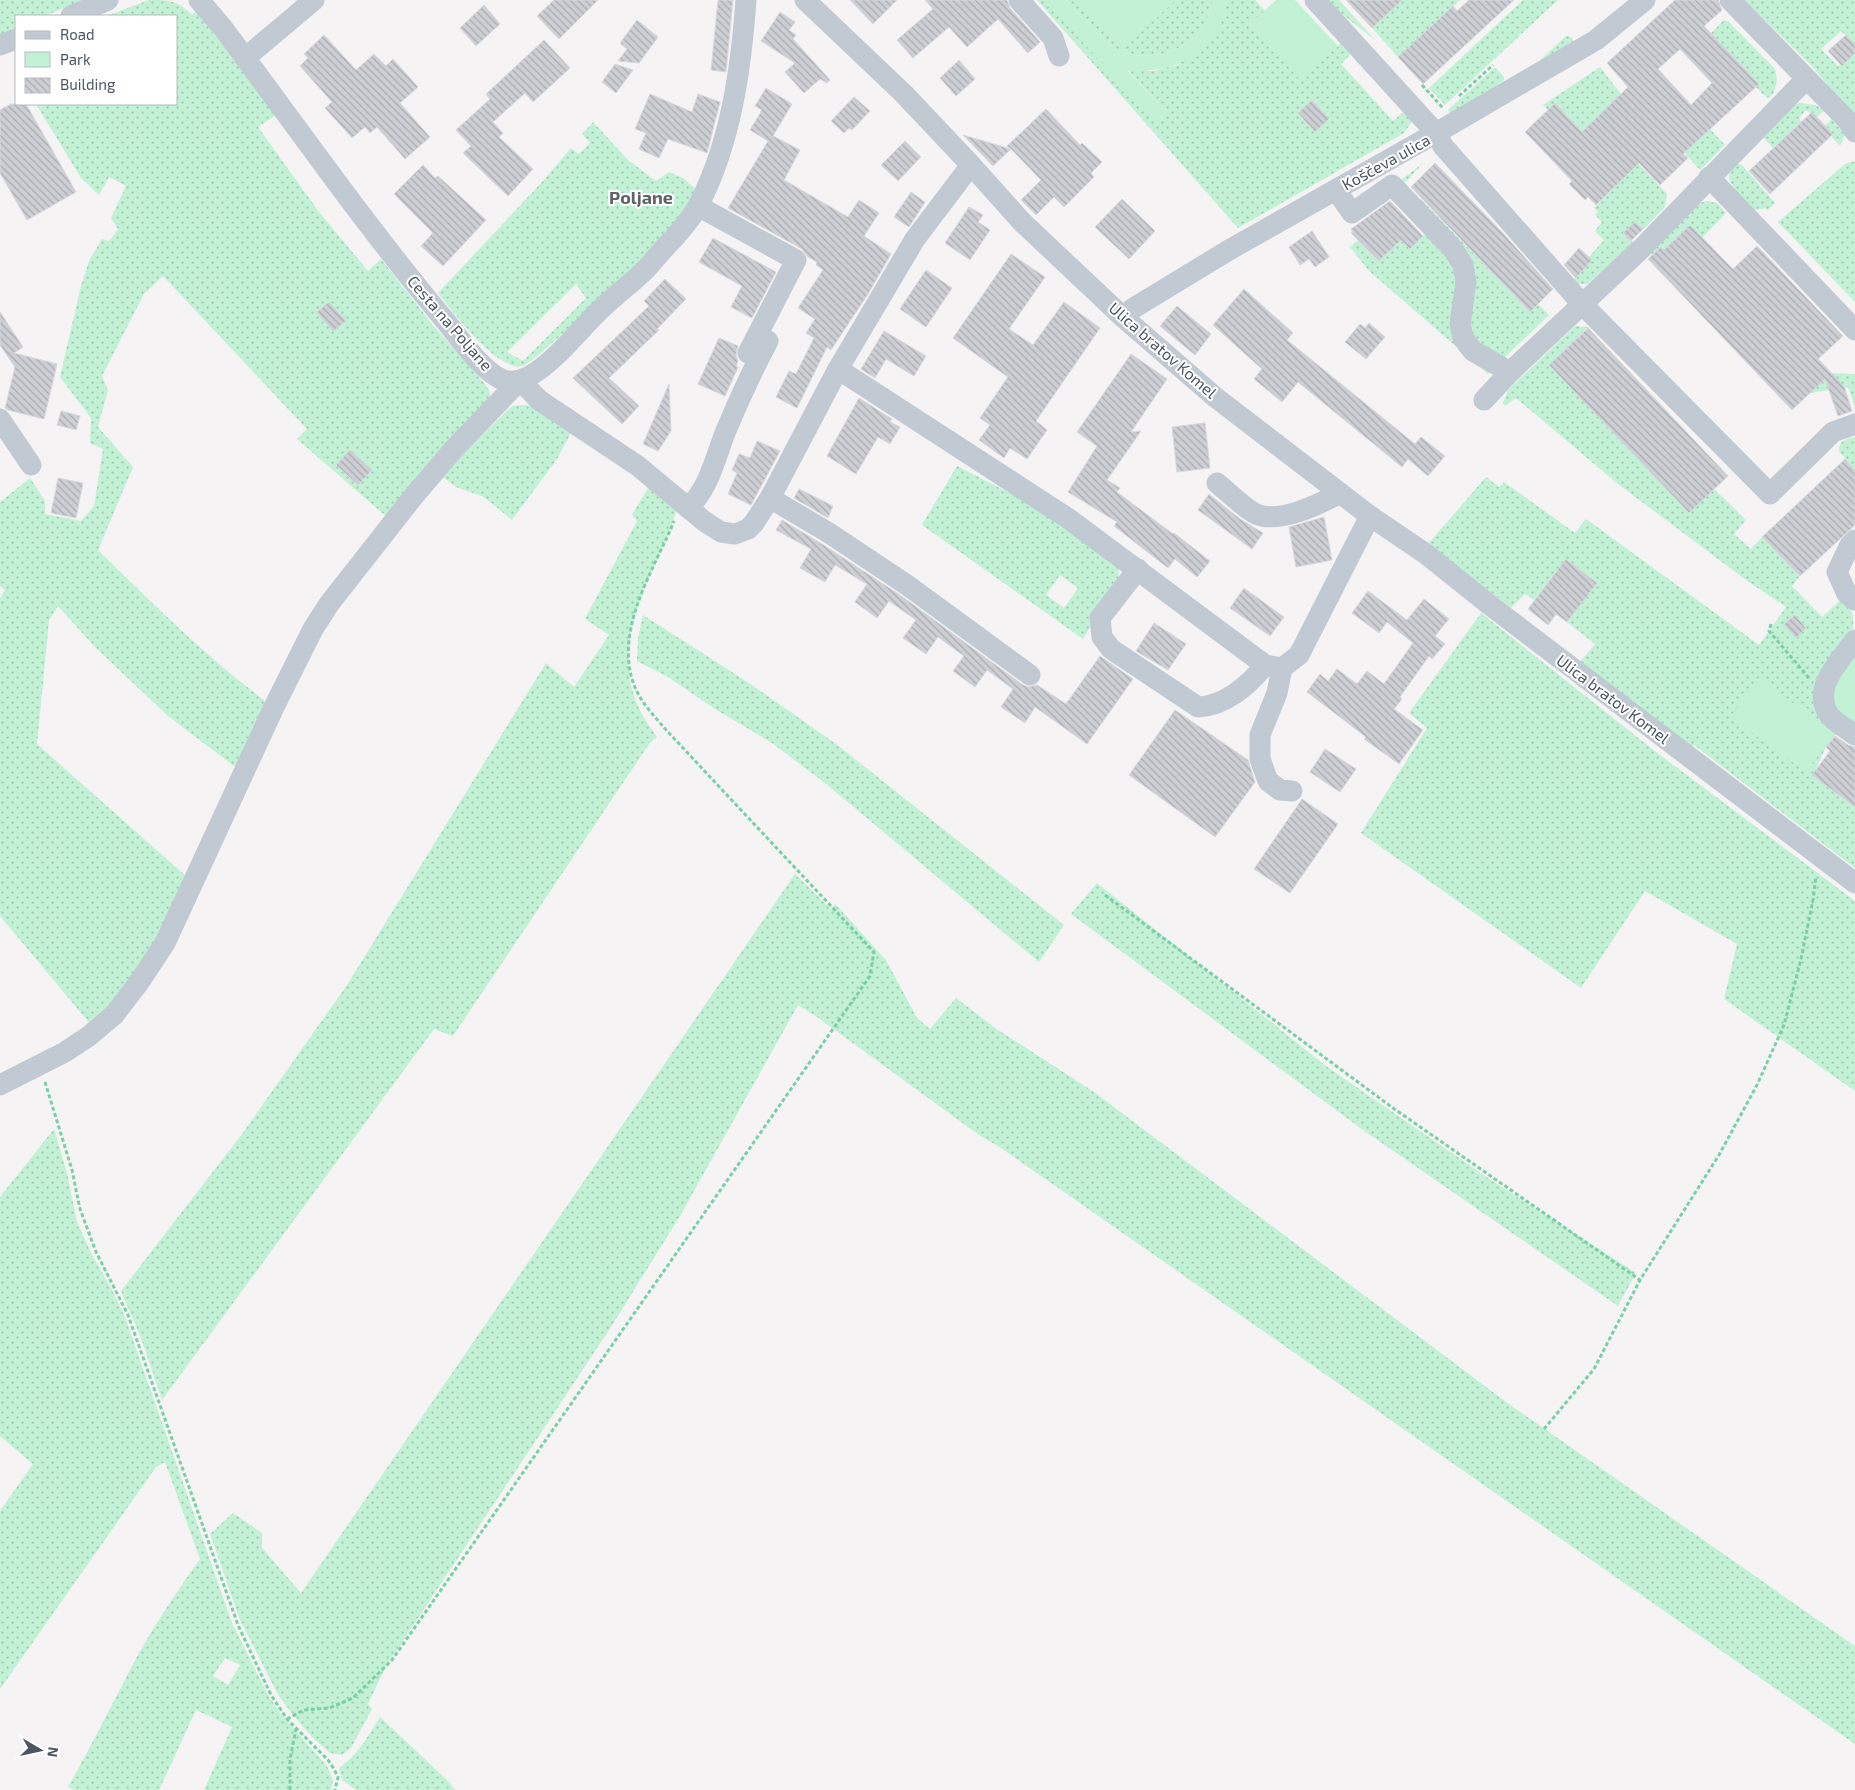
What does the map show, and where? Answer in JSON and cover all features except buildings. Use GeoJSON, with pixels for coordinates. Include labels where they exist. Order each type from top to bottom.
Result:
{"type":"FeatureCollection","features":[{"type":"Feature","properties":{"kind":"street"},"geometry":{"type":"LineString","coordinates":[[72,15],[108,0]]}},
{"type":"Feature","properties":{"kind":"street","name":"Cesta na Poljane"},"geometry":{"type":"LineString","coordinates":[[199,0],[245,58],[384,244],[484,366],[505,381],[520,380]]}},
{"type":"Feature","properties":{"kind":"street"},"geometry":{"type":"LineString","coordinates":[[245,58],[314,0]]}},
{"type":"Feature","properties":{"kind":"street"},"geometry":{"type":"LineString","coordinates":[[0,1085],[65,1052],[89,1036],[114,1015],[140,981],[165,943],[274,707],[313,629],[329,604],[413,497],[448,456],[520,380],[548,362],[601,308],[645,270],[686,223],[698,206],[710,180],[735,99],[746,0]]}},
{"type":"Feature","properties":{"kind":"street","name":"Ulica bratov Komel"},"geometry":{"type":"LineString","coordinates":[[805,0],[904,94],[1022,222],[1124,318],[1215,397],[1370,516],[1426,554],[1491,606],[1855,883]]}},
{"type":"Feature","properties":{"kind":"street"},"geometry":{"type":"LineString","coordinates":[[1019,0],[1053,38],[1059,56]]}},
{"type":"Feature","properties":{"kind":"street"},"geometry":{"type":"LineString","coordinates":[[1315,0],[1436,134],[1443,146],[1583,305],[1770,494],[1833,432],[1855,424]]}},
{"type":"Feature","properties":{"kind":"street","name":"Koščeva ulica"},"geometry":{"type":"LineString","coordinates":[[1124,318],[1132,309],[1212,260],[1436,134],[1596,40],[1645,0]]}},
{"type":"Feature","properties":{"kind":"street"},"geometry":{"type":"LineString","coordinates":[[1730,0],[1847,120],[1855,132]]}},
{"type":"Feature","properties":{"kind":"street"},"geometry":{"type":"LineString","coordinates":[[0,45],[15,39]]}},
{"type":"Feature","properties":{"kind":"street"},"geometry":{"type":"LineString","coordinates":[[1484,400],[1510,372],[1642,248],[1806,78]]}},
{"type":"Feature","properties":{"kind":"street"},"geometry":{"type":"LineString","coordinates":[[520,380],[539,400],[561,417],[624,457],[704,521],[721,532],[735,534],[748,529],[770,498],[838,369],[916,239],[972,166]]}},
{"type":"Feature","properties":{"kind":"street"},"geometry":{"type":"LineString","coordinates":[[1709,177],[1855,330]]}},
{"type":"Feature","properties":{"kind":"street"},"geometry":{"type":"LineString","coordinates":[[1336,190],[1352,213],[1392,185],[1453,249],[1463,265],[1466,282],[1460,324],[1462,338],[1473,351],[1510,372]]}},
{"type":"Feature","properties":{"kind":"street"},"geometry":{"type":"LineString","coordinates":[[698,206],[796,260],[748,353]]}},
{"type":"Feature","properties":{"kind":"street"},"geometry":{"type":"LineString","coordinates":[[685,505],[697,500],[706,484],[726,432],[779,321]]}},
{"type":"Feature","properties":{"kind":"street"},"geometry":{"type":"LineString","coordinates":[[838,369],[1069,518],[1274,667],[1277,693],[1260,735],[1260,759],[1268,781],[1280,790],[1292,791]]}},
{"type":"Feature","properties":{"kind":"street"},"geometry":{"type":"LineString","coordinates":[[0,419],[31,465]]}},
{"type":"Feature","properties":{"kind":"street"},"geometry":{"type":"LineString","coordinates":[[1217,484],[1256,514],[1267,517],[1296,513],[1340,493]]}},
{"type":"Feature","properties":{"kind":"street"},"geometry":{"type":"LineString","coordinates":[[770,498],[829,533],[907,585],[1030,676]]}},
{"type":"Feature","properties":{"kind":"street"},"geometry":{"type":"LineString","coordinates":[[1138,569],[1100,618],[1102,637],[1111,649],[1198,707],[1210,706],[1235,693],[1274,667],[1298,656],[1370,516]]}},
{"type":"Feature","properties":{"kind":"street"},"geometry":{"type":"LineString","coordinates":[[1855,540],[1850,545],[1837,572],[1847,594],[1855,600]]}},
{"type":"Feature","properties":{"kind":"street"},"geometry":{"type":"LineString","coordinates":[[1855,640],[1826,680],[1822,699],[1830,716],[1855,735]]}},
{"type":"Feature","properties":{"kind":"path"},"geometry":{"type":"LineString","coordinates":[[1458,96],[1493,64]]}},
{"type":"Feature","properties":{"kind":"path"},"geometry":{"type":"LineString","coordinates":[[287,1719],[304,1710],[329,1708],[353,1698],[392,1660],[870,976],[874,952],[648,710],[633,683],[629,664],[629,642],[640,594],[685,505]]}},
{"type":"Feature","properties":{"kind":"path"},"geometry":{"type":"LineString","coordinates":[[1771,624],[1769,631],[1818,688],[1824,692]]}},
{"type":"Feature","properties":{"kind":"path"},"geometry":{"type":"LineString","coordinates":[[1544,1429],[1594,1369],[1640,1280],[1718,1155],[1757,1085],[1784,1025],[1801,959],[1813,900],[1818,856]]}},
{"type":"Feature","properties":{"kind":"path"},"geometry":{"type":"LineString","coordinates":[[1105,895],[1393,1108],[1640,1280]]}},
{"type":"Feature","properties":{"kind":"path"},"geometry":{"type":"LineString","coordinates":[[39,1065],[72,1170],[80,1209],[93,1243],[128,1315],[238,1625],[271,1695],[287,1719],[328,1760],[334,1769],[338,1777],[335,1790]]}},
{"type":"Feature","properties":{"kind":"path"},"geometry":{"type":"LineString","coordinates":[[290,1790],[290,1759],[296,1728]]}},
{"type":"Feature","properties":{"kind":"green space"},"geometry":{"type":"Polygon","coordinates":[[[0,0],[82,0],[47,15],[15,15],[15,29],[0,36],[0,0]]]}},
{"type":"Feature","properties":{"kind":"green space"},"geometry":{"type":"Polygon","coordinates":[[[149,0],[172,2],[182,6],[192,15],[196,11],[276,115],[258,127],[319,212],[368,271],[381,259],[432,324],[485,384],[490,392],[490,398],[388,518],[297,439],[307,429],[163,276],[144,294],[102,376],[108,390],[98,427],[133,467],[98,550],[202,649],[269,704],[238,769],[168,716],[96,648],[58,606],[49,620],[37,744],[188,878],[151,952],[92,1026],[0,916],[0,598],[5,590],[0,586],[0,502],[30,478],[45,501],[45,514],[81,521],[94,506],[103,449],[90,443],[91,418],[60,377],[81,286],[89,261],[102,239],[109,241],[118,229],[111,218],[126,186],[109,177],[99,195],[81,178],[37,105],[178,105],[178,15],[109,15],[149,0]]]}},
{"type":"Feature","properties":{"kind":"green space"},"geometry":{"type":"Polygon","coordinates":[[[1037,0],[1044,0],[1168,114],[1127,69],[1152,71],[1178,65],[1227,3],[1227,0],[1255,0],[1265,11],[1250,24],[1301,80],[1342,42],[1350,55],[1341,64],[1393,121],[1402,113],[1412,119],[1411,123],[1404,133],[1238,228],[1037,0]]]}},
{"type":"Feature","properties":{"kind":"green space"},"geometry":{"type":"Polygon","coordinates":[[[1044,0],[1066,0],[1095,32],[1115,48],[1135,55],[1146,56],[1167,53],[1186,44],[1204,25],[1213,0],[1227,0],[1223,18],[1216,34],[1206,46],[1193,56],[1178,64],[1162,68],[1145,71],[1127,70],[1168,114],[1158,124],[1044,0]]]}},
{"type":"Feature","properties":{"kind":"green space"},"geometry":{"type":"Polygon","coordinates":[[[1066,0],[1213,0],[1204,25],[1186,44],[1167,53],[1146,56],[1135,55],[1115,48],[1095,32],[1066,0]]]}},
{"type":"Feature","properties":{"kind":"green space"},"geometry":{"type":"Polygon","coordinates":[[[1076,0],[1176,0],[1122,50],[1076,0]]]}},
{"type":"Feature","properties":{"kind":"green space"},"geometry":{"type":"Polygon","coordinates":[[[1276,0],[1295,0],[1338,46],[1301,81],[1250,24],[1276,0]]]}},
{"type":"Feature","properties":{"kind":"green space"},"geometry":{"type":"Polygon","coordinates":[[[1329,0],[1339,0],[1375,40],[1342,14],[1329,0]]]}},
{"type":"Feature","properties":{"kind":"green space"},"geometry":{"type":"Polygon","coordinates":[[[1402,0],[1460,0],[1398,57],[1372,28],[1402,0]]]}},
{"type":"Feature","properties":{"kind":"green space"},"geometry":{"type":"Polygon","coordinates":[[[1523,0],[1558,0],[1445,105],[1429,88],[1523,0]]]}},
{"type":"Feature","properties":{"kind":"green space"},"geometry":{"type":"Polygon","coordinates":[[[1744,0],[1855,0],[1855,44],[1841,31],[1821,49],[1838,66],[1855,51],[1855,119],[1812,66],[1744,0]]]}},
{"type":"Feature","properties":{"kind":"green space"},"geometry":{"type":"Polygon","coordinates":[[[1724,20],[1729,22],[1775,69],[1777,81],[1774,92],[1769,98],[1756,87],[1759,84],[1711,33],[1724,20]]]}},
{"type":"Feature","properties":{"kind":"green space"},"geometry":{"type":"Polygon","coordinates":[[[1566,36],[1571,37],[1573,44],[1539,61],[1566,36]]]}},
{"type":"Feature","properties":{"kind":"green space"},"geometry":{"type":"Polygon","coordinates":[[[1495,67],[1504,77],[1504,80],[1479,98],[1451,114],[1448,110],[1495,67]]]}},
{"type":"Feature","properties":{"kind":"green space"},"geometry":{"type":"Polygon","coordinates":[[[1600,67],[1621,94],[1596,119],[1667,194],[1665,207],[1643,230],[1635,222],[1624,233],[1634,244],[1587,284],[1576,284],[1574,279],[1591,260],[1589,257],[1604,240],[1595,231],[1602,222],[1595,215],[1598,212],[1594,208],[1624,177],[1556,104],[1548,110],[1543,105],[1600,67]]]}},
{"type":"Feature","properties":{"kind":"green space"},"geometry":{"type":"Polygon","coordinates":[[[1799,103],[1815,105],[1824,110],[1817,117],[1812,112],[1810,113],[1806,110],[1799,118],[1801,122],[1773,148],[1762,136],[1790,107],[1799,103]]]}},
{"type":"Feature","properties":{"kind":"green space"},"geometry":{"type":"Polygon","coordinates":[[[1832,119],[1845,135],[1840,146],[1831,136],[1833,134],[1825,125],[1832,119]]]}},
{"type":"Feature","properties":{"kind":"green space"},"geometry":{"type":"Polygon","coordinates":[[[593,122],[628,160],[656,181],[669,172],[683,178],[697,190],[693,201],[646,260],[535,358],[522,366],[512,365],[501,360],[476,338],[438,293],[543,181],[571,148],[579,154],[590,143],[582,134],[593,122]],[[576,284],[507,352],[523,361],[586,298],[576,284]]]}},
{"type":"Feature","properties":{"kind":"green space"},"geometry":{"type":"Polygon","coordinates":[[[1710,129],[1725,145],[1700,170],[1682,150],[1710,129]]]}},
{"type":"Feature","properties":{"kind":"green space"},"geometry":{"type":"Polygon","coordinates":[[[1855,161],[1855,302],[1778,222],[1845,164],[1855,161]]]}},
{"type":"Feature","properties":{"kind":"green space"},"geometry":{"type":"Polygon","coordinates":[[[1736,163],[1742,165],[1775,203],[1767,210],[1765,208],[1753,209],[1735,189],[1729,177],[1736,163]]]}},
{"type":"Feature","properties":{"kind":"green space"},"geometry":{"type":"Polygon","coordinates":[[[1422,164],[1403,185],[1419,202],[1421,199],[1530,312],[1538,304],[1549,315],[1502,360],[1481,351],[1472,343],[1467,333],[1465,311],[1468,276],[1462,256],[1427,213],[1400,185],[1401,180],[1422,164]]]}},
{"type":"Feature","properties":{"kind":"green space"},"geometry":{"type":"Polygon","coordinates":[[[1707,201],[1717,203],[1726,213],[1702,238],[1690,225],[1651,262],[1653,250],[1698,203],[1707,201]]]}},
{"type":"Feature","properties":{"kind":"green space"},"geometry":{"type":"Polygon","coordinates":[[[1427,232],[1459,266],[1455,323],[1493,368],[1488,374],[1369,271],[1350,247],[1358,240],[1379,261],[1401,240],[1410,249],[1427,232]]]}},
{"type":"Feature","properties":{"kind":"green space"},"geometry":{"type":"Polygon","coordinates":[[[1575,326],[1588,327],[1549,365],[1689,513],[1714,489],[1746,520],[1734,534],[1751,549],[1762,537],[1800,576],[1792,586],[1822,617],[1841,600],[1849,607],[1853,616],[1853,626],[1839,731],[1826,747],[1813,775],[1855,807],[1855,868],[1694,745],[1691,748],[1579,663],[1595,644],[1567,622],[1597,583],[1566,559],[1534,600],[1525,594],[1511,608],[1428,544],[1486,477],[1499,487],[1504,482],[1575,533],[1586,519],[1759,645],[1786,607],[1746,580],[1618,484],[1516,398],[1505,406],[1503,403],[1508,390],[1575,326]]]}},
{"type":"Feature","properties":{"kind":"green space"},"geometry":{"type":"Polygon","coordinates":[[[1831,373],[1855,374],[1855,407],[1848,387],[1810,393],[1831,373]]]}},
{"type":"Feature","properties":{"kind":"green space"},"geometry":{"type":"Polygon","coordinates":[[[512,406],[533,406],[572,431],[557,459],[512,520],[484,497],[456,487],[440,475],[512,406]]]}},
{"type":"Feature","properties":{"kind":"green space"},"geometry":{"type":"Polygon","coordinates":[[[1855,437],[1855,470],[1839,451],[1839,447],[1846,439],[1855,437]]]}},
{"type":"Feature","properties":{"kind":"green space"},"geometry":{"type":"Polygon","coordinates":[[[957,466],[1037,507],[1114,561],[1119,570],[1118,581],[1083,639],[922,525],[957,466]],[[1060,575],[1046,595],[1064,608],[1078,588],[1060,575]]]}},
{"type":"Feature","properties":{"kind":"green space"},"geometry":{"type":"Polygon","coordinates":[[[650,485],[677,508],[639,602],[630,639],[629,664],[634,695],[642,714],[657,737],[649,744],[453,1036],[434,1029],[162,1400],[141,1338],[121,1291],[242,1134],[347,985],[546,663],[574,687],[609,635],[585,619],[637,521],[632,515],[650,485]]]}},
{"type":"Feature","properties":{"kind":"green space"},"geometry":{"type":"Polygon","coordinates":[[[1481,613],[1656,752],[1855,901],[1855,1091],[1724,999],[1737,944],[1645,891],[1581,988],[1361,833],[1427,728],[1409,713],[1481,613]]]}},
{"type":"Feature","properties":{"kind":"green space"},"geometry":{"type":"Polygon","coordinates":[[[643,615],[749,683],[836,744],[1064,925],[1039,962],[825,783],[772,743],[715,709],[668,677],[637,661],[638,638],[643,615]]]}},
{"type":"Feature","properties":{"kind":"green space"},"geometry":{"type":"Polygon","coordinates":[[[1855,645],[1855,728],[1834,713],[1832,680],[1855,645]]]}},
{"type":"Feature","properties":{"kind":"green space"},"geometry":{"type":"Polygon","coordinates":[[[1758,678],[1835,733],[1806,772],[1730,717],[1758,678]]]}},
{"type":"Feature","properties":{"kind":"green space"},"geometry":{"type":"Polygon","coordinates":[[[795,874],[831,909],[835,904],[886,960],[917,1018],[930,1029],[956,998],[995,1028],[1094,1092],[1506,1402],[1855,1646],[1855,1744],[1001,1148],[979,1135],[798,1005],[680,1216],[611,1327],[385,1668],[368,1704],[372,1709],[351,1748],[342,1755],[330,1753],[313,1738],[277,1693],[240,1620],[210,1534],[233,1513],[262,1533],[262,1548],[301,1593],[795,874]]]}},
{"type":"Feature","properties":{"kind":"green space"},"geometry":{"type":"Polygon","coordinates":[[[1097,883],[1326,1066],[1488,1178],[1636,1273],[1618,1306],[1363,1130],[1071,914],[1097,883]]]}},
{"type":"Feature","properties":{"kind":"green space"},"geometry":{"type":"Polygon","coordinates":[[[54,1129],[67,1173],[77,1222],[125,1317],[232,1623],[268,1695],[280,1713],[327,1766],[333,1780],[331,1790],[204,1790],[232,1727],[196,1710],[159,1790],[74,1790],[68,1787],[140,1652],[164,1612],[200,1559],[165,1462],[156,1467],[0,1689],[0,1511],[33,1464],[0,1436],[0,1197],[54,1129]],[[225,1658],[213,1676],[228,1685],[240,1665],[225,1658]]]}},
{"type":"Feature","properties":{"kind":"green space"},"geometry":{"type":"Polygon","coordinates":[[[380,1717],[447,1780],[455,1790],[356,1790],[342,1780],[339,1768],[357,1751],[380,1717]]]}},
{"type":"Feature","properties":{"kind":"district","name":"Poljane"},"geometry":{"type":"Point","coordinates":[641,198]}}]}
